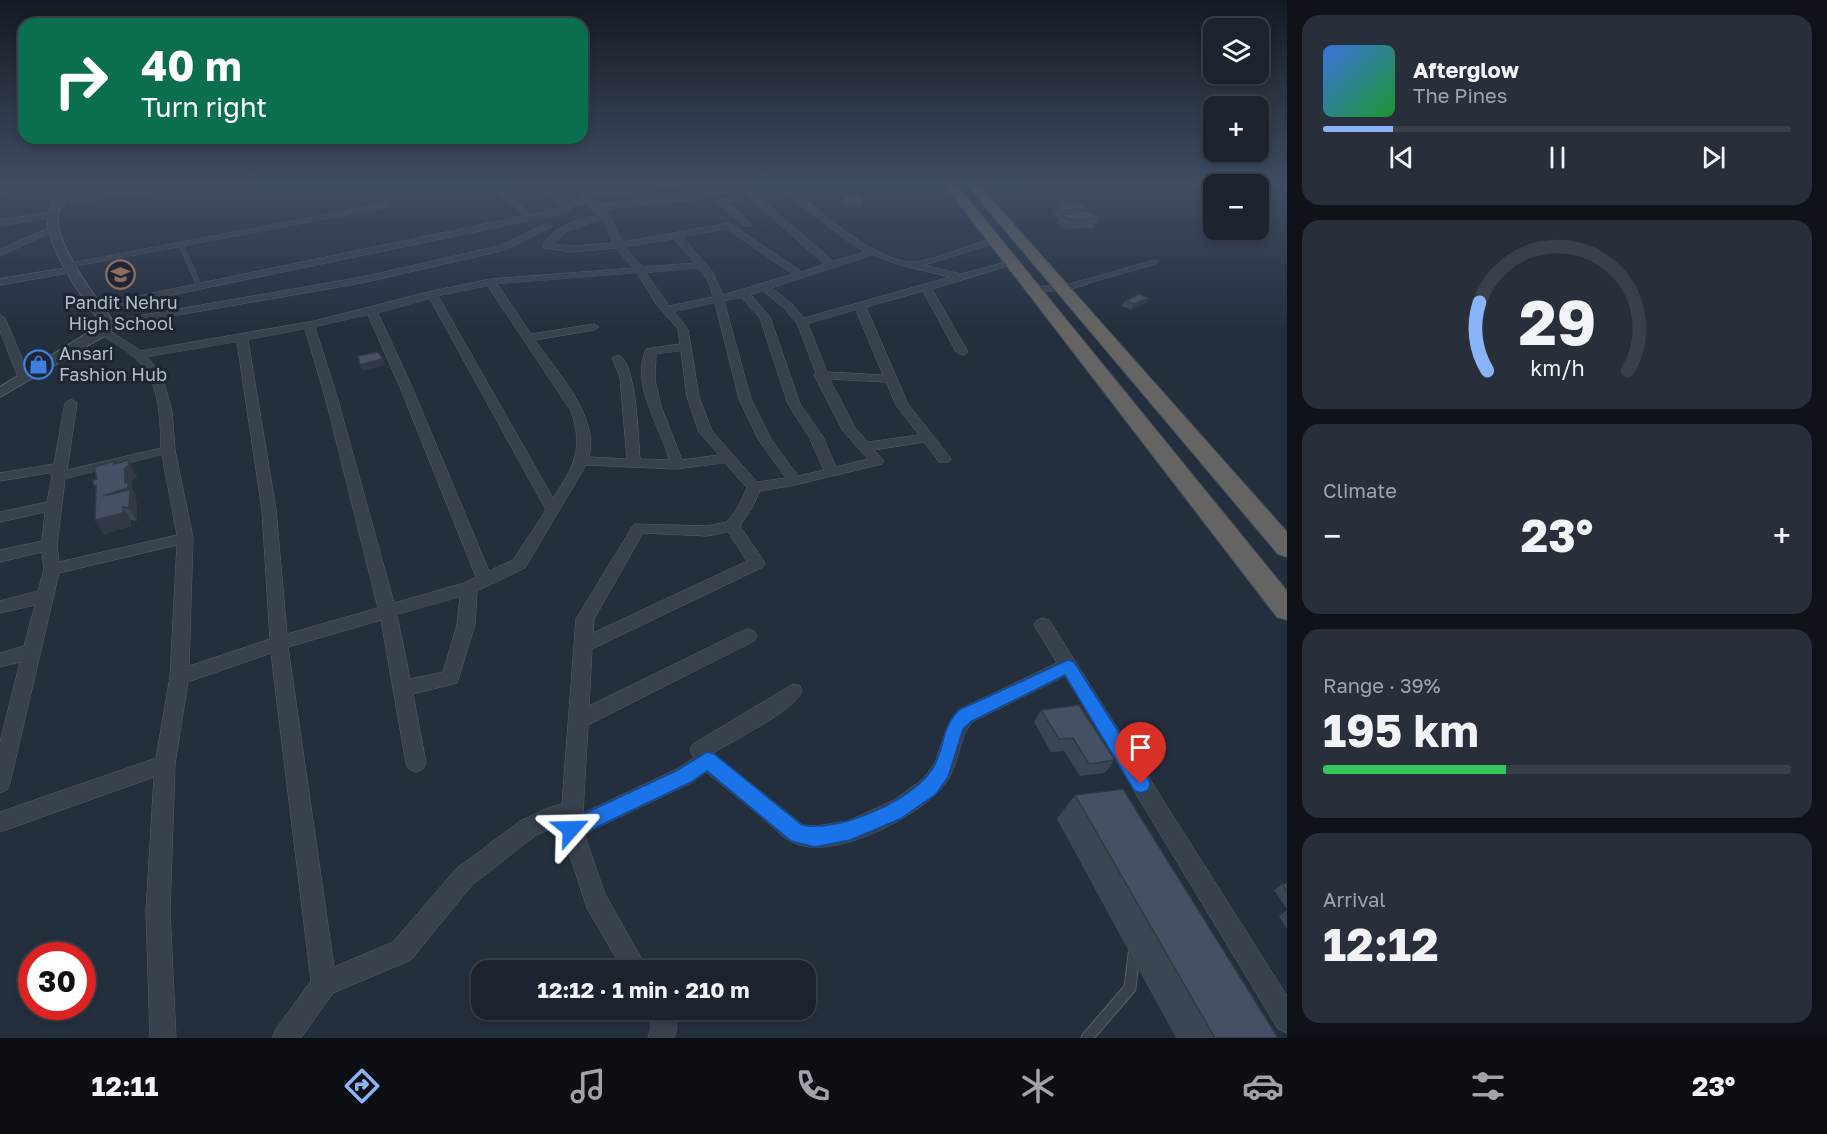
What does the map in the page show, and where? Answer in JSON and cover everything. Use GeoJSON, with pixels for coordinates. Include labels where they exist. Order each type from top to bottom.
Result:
{"type":"FeatureCollection","features":[{"type":"Feature","properties":{"kind":"highway"},"geometry":{"type":"LineString","coordinates":[[990,232],[1287,610]]}},
{"type":"Feature","properties":{"kind":"highway"},"geometry":{"type":"LineString","coordinates":[[1013,232],[1065,288],[1287,548]]}},
{"type":"Feature","properties":{"kind":"street"},"geometry":{"type":"LineString","coordinates":[[0,253],[37,232]]}},
{"type":"Feature","properties":{"kind":"street"},"geometry":{"type":"LineString","coordinates":[[57,232],[72,268],[106,327],[139,355],[156,375],[166,411],[168,450],[185,538],[179,677],[165,764],[158,911],[163,1038]]}},
{"type":"Feature","properties":{"kind":"street"},"geometry":{"type":"LineString","coordinates":[[95,308],[459,232]]}},
{"type":"Feature","properties":{"kind":"street"},"geometry":{"type":"LineString","coordinates":[[0,393],[106,327],[362,280],[502,248],[535,232]]}},
{"type":"Feature","properties":{"kind":"street"},"geometry":{"type":"LineString","coordinates":[[561,232],[550,240],[547,246],[566,248],[619,245],[695,232]]}},
{"type":"Feature","properties":{"kind":"street"},"geometry":{"type":"LineString","coordinates":[[613,232],[619,245],[683,329],[693,397],[706,432],[754,487]]}},
{"type":"Feature","properties":{"kind":"street"},"geometry":{"type":"LineString","coordinates":[[739,232],[800,274]]}},
{"type":"Feature","properties":{"kind":"street"},"geometry":{"type":"LineString","coordinates":[[793,232],[831,265]]}},
{"type":"Feature","properties":{"kind":"street"},"geometry":{"type":"LineString","coordinates":[[844,232],[874,252],[963,278]]}},
{"type":"Feature","properties":{"kind":"street"},"geometry":{"type":"LineString","coordinates":[[676,236],[715,285],[745,399],[765,439],[795,481]]}},
{"type":"Feature","properties":{"kind":"street"},"geometry":{"type":"LineString","coordinates":[[916,265],[996,240]]}},
{"type":"Feature","properties":{"kind":"street"},"geometry":{"type":"LineString","coordinates":[[0,248],[17,245]]}},
{"type":"Feature","properties":{"kind":"street"},"geometry":{"type":"LineString","coordinates":[[667,310],[744,294],[800,274],[874,252]]}},
{"type":"Feature","properties":{"kind":"street"},"geometry":{"type":"LineString","coordinates":[[802,322],[1013,263]]}},
{"type":"Feature","properties":{"kind":"street"},"geometry":{"type":"LineString","coordinates":[[139,355],[242,338],[372,311],[432,294],[491,282],[548,276],[641,272],[700,265]]}},
{"type":"Feature","properties":{"kind":"street"},"geometry":{"type":"LineString","coordinates":[[0,282],[72,268]]}},
{"type":"Feature","properties":{"kind":"street"},"geometry":{"type":"LineString","coordinates":[[179,677],[279,643],[477,584],[519,564],[584,461],[585,434],[582,423],[491,282]]}},
{"type":"Feature","properties":{"kind":"street"},"geometry":{"type":"LineString","coordinates":[[754,487],[795,481],[877,461],[850,431],[820,375],[802,322],[788,306],[764,287]]}},
{"type":"Feature","properties":{"kind":"street"},"geometry":{"type":"LineString","coordinates":[[926,288],[962,352]]}},
{"type":"Feature","properties":{"kind":"street"},"geometry":{"type":"LineString","coordinates":[[432,294],[553,510]]}},
{"type":"Feature","properties":{"kind":"street"},"geometry":{"type":"LineString","coordinates":[[744,294],[765,316],[794,404],[816,437],[832,472]]}},
{"type":"Feature","properties":{"kind":"street"},"geometry":{"type":"LineString","coordinates":[[860,306],[889,379],[902,405],[944,459]]}},
{"type":"Feature","properties":{"kind":"street"},"geometry":{"type":"LineString","coordinates":[[372,311],[406,387],[477,584],[450,678],[402,689]]}},
{"type":"Feature","properties":{"kind":"street"},"geometry":{"type":"LineString","coordinates":[[0,318],[24,377]]}},
{"type":"Feature","properties":{"kind":"street"},"geometry":{"type":"LineString","coordinates":[[309,324],[332,400],[388,612],[416,763]]}},
{"type":"Feature","properties":{"kind":"street"},"geometry":{"type":"LineString","coordinates":[[528,338],[594,327]]}},
{"type":"Feature","properties":{"kind":"street"},"geometry":{"type":"LineString","coordinates":[[242,338],[256,417],[268,510],[279,643],[324,984]]}},
{"type":"Feature","properties":{"kind":"street"},"geometry":{"type":"LineString","coordinates":[[676,465],[675,457],[650,396],[648,370],[650,351],[685,346]]}},
{"type":"Feature","properties":{"kind":"street"},"geometry":{"type":"LineString","coordinates":[[618,358],[626,377],[634,464]]}},
{"type":"Feature","properties":{"kind":"street"},"geometry":{"type":"LineString","coordinates":[[820,375],[889,379]]}},
{"type":"Feature","properties":{"kind":"street"},"geometry":{"type":"LineString","coordinates":[[0,783],[8,723],[52,569],[49,545],[52,506],[60,476],[71,403]]}},
{"type":"Feature","properties":{"kind":"street"},"geometry":{"type":"LineString","coordinates":[[864,447],[927,438]]}},
{"type":"Feature","properties":{"kind":"street"},"geometry":{"type":"LineString","coordinates":[[60,476],[168,450]]}},
{"type":"Feature","properties":{"kind":"street"},"geometry":{"type":"LineString","coordinates":[[584,461],[676,465],[730,458]]}},
{"type":"Feature","properties":{"kind":"street"},"geometry":{"type":"LineString","coordinates":[[0,477],[51,468],[60,476]]}},
{"type":"Feature","properties":{"kind":"street"},"geometry":{"type":"LineString","coordinates":[[630,960],[595,900],[572,821],[585,618],[639,528],[707,531],[732,526],[745,508],[754,487]]}},
{"type":"Feature","properties":{"kind":"street"},"geometry":{"type":"LineString","coordinates":[[0,517],[52,506]]}},
{"type":"Feature","properties":{"kind":"street"},"geometry":{"type":"LineString","coordinates":[[582,646],[757,563],[732,526]]}},
{"type":"Feature","properties":{"kind":"street"},"geometry":{"type":"LineString","coordinates":[[52,569],[185,538]]}},
{"type":"Feature","properties":{"kind":"street"},"geometry":{"type":"LineString","coordinates":[[0,556],[49,545]]}},
{"type":"Feature","properties":{"kind":"street"},"geometry":{"type":"LineString","coordinates":[[0,607],[45,596]]}},
{"type":"Feature","properties":{"kind":"street"},"geometry":{"type":"LineString","coordinates":[[1043,626],[1287,1020]]}},
{"type":"Feature","properties":{"kind":"street"},"geometry":{"type":"LineString","coordinates":[[579,720],[748,636]]}},
{"type":"Feature","properties":{"kind":"street"},"geometry":{"type":"LineString","coordinates":[[0,660],[30,652]]}},
{"type":"Feature","properties":{"kind":"street"},"geometry":{"type":"LineString","coordinates":[[793,692],[775,706],[700,750],[707,760],[798,834],[815,837],[850,831],[893,812],[929,788],[942,771],[956,725],[965,716],[1068,666]]}},
{"type":"Feature","properties":{"kind":"street"},"geometry":{"type":"LineString","coordinates":[[285,1038],[324,984],[402,951],[464,877],[528,828],[548,818],[572,821],[684,776],[707,760]]}},
{"type":"Feature","properties":{"kind":"street"},"geometry":{"type":"LineString","coordinates":[[0,822],[165,764]]}},
{"type":"Feature","properties":{"kind":"street"},"geometry":{"type":"LineString","coordinates":[[661,1038],[663,1020]]}},
{"type":"Feature","properties":{"kind":"lane"},"geometry":{"type":"LineString","coordinates":[[72,268],[245,232]]}},
{"type":"Feature","properties":{"kind":"lane"},"geometry":{"type":"LineString","coordinates":[[180,245],[198,283]]}},
{"type":"Feature","properties":{"kind":"lane"},"geometry":{"type":"LineString","coordinates":[[1033,289],[1065,288],[1155,262]]}},
{"type":"Feature","properties":{"kind":"lane"},"geometry":{"type":"LineString","coordinates":[[1087,1038],[1130,988],[1135,959],[1131,935]]}},
{"type":"Feature","properties":{"kind":"building"},"geometry":{"type":"Polygon","coordinates":[[[1139,294],[1149,298],[1134,304],[1125,301],[1139,294]]]}},
{"type":"Feature","properties":{"kind":"building"},"geometry":{"type":"Polygon","coordinates":[[[378,352],[383,359],[360,365],[358,356],[378,352]]]}},
{"type":"Feature","properties":{"kind":"building"},"geometry":{"type":"Polygon","coordinates":[[[128,460],[129,465],[125,468],[125,483],[128,482],[128,488],[103,496],[130,490],[129,508],[123,507],[123,513],[95,520],[96,485],[94,486],[92,480],[97,479],[94,467],[114,461],[114,464],[128,460]]]}},
{"type":"Feature","properties":{"kind":"building"},"geometry":{"type":"Polygon","coordinates":[[[1079,705],[1115,760],[1089,764],[1073,738],[1059,739],[1041,710],[1079,705]]]}},
{"type":"Feature","properties":{"kind":"building"},"geometry":{"type":"Polygon","coordinates":[[[1123,789],[1278,1038],[1215,1038],[1075,795],[1123,789]]]}},
{"type":"Feature","properties":{"kind":"place","name":"Pandit Nehru High School"},"geometry":{"type":"Point","coordinates":[121,274]}},
{"type":"Feature","properties":{"kind":"place","name":"Ansari Fashion Hub"},"geometry":{"type":"Point","coordinates":[38,364]}},
{"type":"Feature","properties":{"kind":"route"},"geometry":{"type":"LineString","coordinates":[[571,829],[684,776],[707,760],[798,834],[815,837],[850,831],[893,812],[929,788],[942,771],[956,725],[965,716],[1068,666],[1141,784]]}}]}
